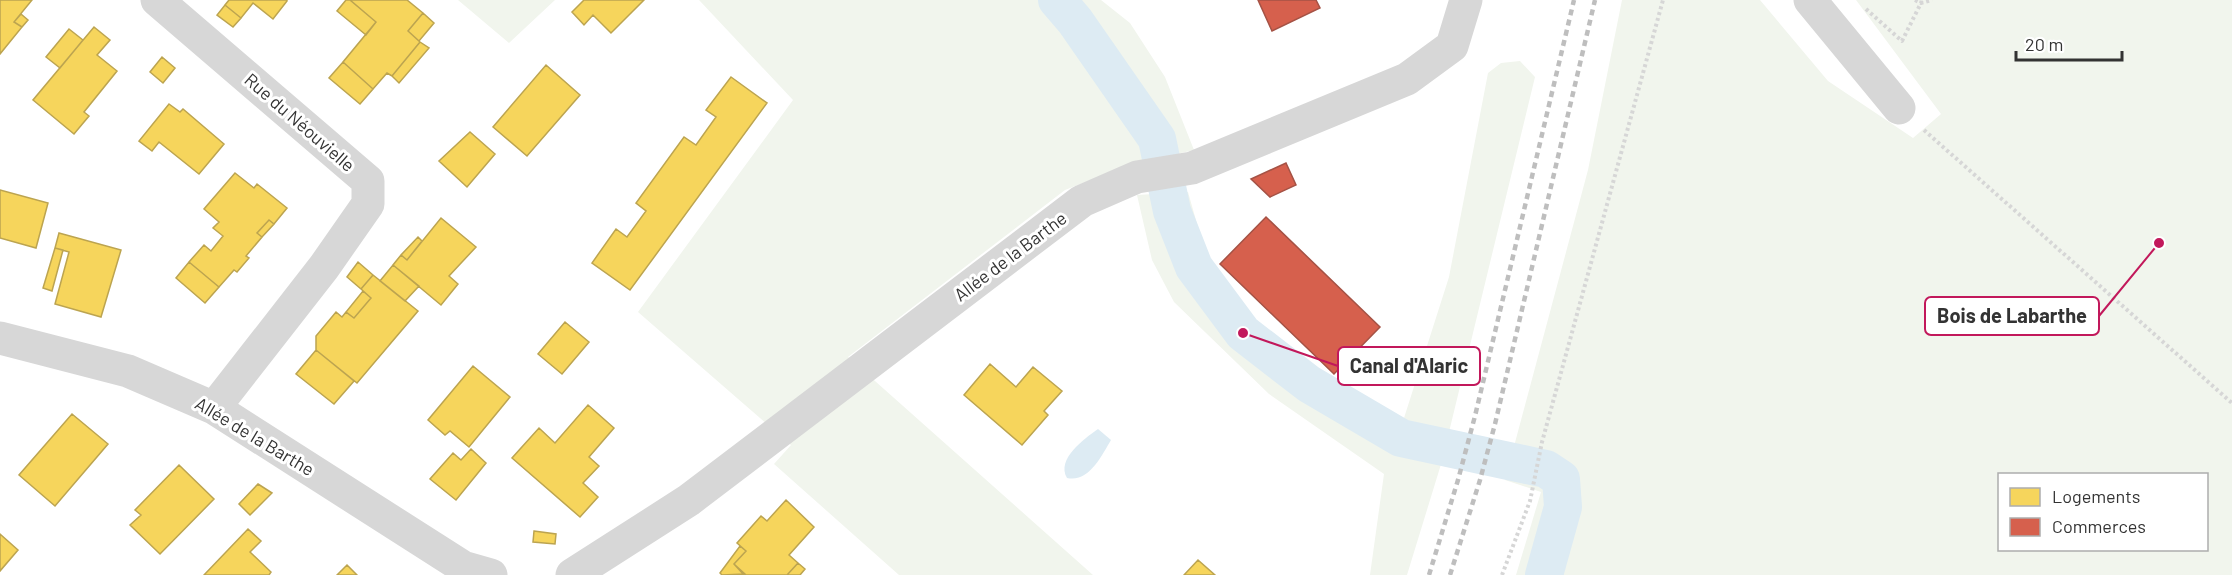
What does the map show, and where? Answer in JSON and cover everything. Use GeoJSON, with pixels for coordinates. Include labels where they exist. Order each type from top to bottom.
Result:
{"type":"FeatureCollection","features":[{"type":"Feature","properties":{"kind":"street","name":"Rue du Néouvielle"},"geometry":{"type":"LineString","coordinates":[[157,0],[368,181],[368,204],[362,213],[324,267],[214,408]]}},
{"type":"Feature","properties":{"kind":"street","name":"Allée de la Barthe"},"geometry":{"type":"LineString","coordinates":[[572,575],[689,500],[1083,201],[1137,177],[1192,168],[1407,79],[1452,45],[1466,0]]}},
{"type":"Feature","properties":{"kind":"street"},"geometry":{"type":"LineString","coordinates":[[1810,0],[1899,108]]}},
{"type":"Feature","properties":{"kind":"street","name":"Allée de la Barthe"},"geometry":{"type":"LineString","coordinates":[[0,338],[128,371],[214,408],[463,567],[491,575]]}},
{"type":"Feature","properties":{"kind":"path"},"geometry":{"type":"LineString","coordinates":[[1502,575],[1530,501],[1542,442],[1663,0]]}},
{"type":"Feature","properties":{"kind":"path"},"geometry":{"type":"LineString","coordinates":[[1916,0],[1922,2],[1932,0]]}},
{"type":"Feature","properties":{"kind":"path"},"geometry":{"type":"LineString","coordinates":[[1863,7],[1902,41],[1922,2]]}},
{"type":"Feature","properties":{"kind":"path"},"geometry":{"type":"LineString","coordinates":[[1899,108],[2232,404]]}},
{"type":"Feature","properties":{"kind":"shaded area"},"geometry":{"type":"Polygon","coordinates":[[[458,0],[555,0],[509,43],[458,0]]]}},
{"type":"Feature","properties":{"kind":"shaded area"},"geometry":{"type":"Polygon","coordinates":[[[699,0],[1101,0],[1130,23],[1165,77],[1194,150],[1129,165],[1065,190],[848,357],[1093,575],[899,575],[774,464],[791,445],[638,312],[793,100],[699,0]]]}},
{"type":"Feature","properties":{"kind":"shaded area"},"geometry":{"type":"Polygon","coordinates":[[[1622,0],[1760,0],[1828,81],[1913,138],[1941,114],[1856,0],[2232,0],[2232,575],[1516,575],[1541,492],[1505,480],[1588,170],[1622,0]]]}},
{"type":"Feature","properties":{"kind":"shaded area"},"geometry":{"type":"Polygon","coordinates":[[[1520,61],[1535,77],[1442,461],[1407,575],[1370,575],[1384,474],[1269,394],[1174,302],[1152,260],[1137,195],[1188,192],[1207,259],[1234,306],[1304,363],[1404,418],[1449,277],[1488,73],[1501,63],[1520,61]]]}},
{"type":"Feature","properties":{"kind":"shaded area"},"geometry":{"type":"Polygon","coordinates":[[[1098,429],[1111,440],[1103,453],[1088,472],[1075,478],[1067,478],[1065,464],[1068,457],[1079,444],[1098,429]]]}},
{"type":"Feature","properties":{"kind":"building: Logements"},"geometry":{"type":"Polygon","coordinates":[[[0,0],[32,0],[14,22],[22,27],[0,54],[0,0]]]}},
{"type":"Feature","properties":{"kind":"building: Logements"},"geometry":{"type":"Polygon","coordinates":[[[229,0],[287,1],[273,19],[253,3],[241,18],[225,5],[229,0]]]}},
{"type":"Feature","properties":{"kind":"building: Logements"},"geometry":{"type":"Polygon","coordinates":[[[346,0],[350,0],[376,22],[366,35],[337,11],[346,0]]]}},
{"type":"Feature","properties":{"kind":"building: Logements"},"geometry":{"type":"Polygon","coordinates":[[[350,0],[407,0],[423,13],[408,31],[420,42],[392,76],[387,73],[373,89],[343,62],[376,22],[350,0]]]}},
{"type":"Feature","properties":{"kind":"building: Logements"},"geometry":{"type":"Polygon","coordinates":[[[584,0],[644,0],[611,33],[593,15],[584,25],[572,12],[584,0]]]}},
{"type":"Feature","properties":{"kind":"building: Logements"},"geometry":{"type":"Polygon","coordinates":[[[225,5],[241,18],[233,27],[217,15],[225,5]]]}},
{"type":"Feature","properties":{"kind":"building: Logements"},"geometry":{"type":"Polygon","coordinates":[[[423,13],[434,23],[419,41],[408,31],[423,13]]]}},
{"type":"Feature","properties":{"kind":"building: Logements"},"geometry":{"type":"Polygon","coordinates":[[[21,14],[28,20],[22,27],[14,22],[21,14]]]}},
{"type":"Feature","properties":{"kind":"building: Logements"},"geometry":{"type":"Polygon","coordinates":[[[94,27],[110,40],[97,55],[117,71],[84,112],[89,116],[74,134],[33,100],[94,27]]]}},
{"type":"Feature","properties":{"kind":"building: Logements"},"geometry":{"type":"Polygon","coordinates":[[[69,29],[83,40],[60,68],[46,57],[69,29]]]}},
{"type":"Feature","properties":{"kind":"building: Logements"},"geometry":{"type":"Polygon","coordinates":[[[420,42],[429,48],[399,83],[392,76],[420,42]]]}},
{"type":"Feature","properties":{"kind":"building: Logements"},"geometry":{"type":"Polygon","coordinates":[[[162,57],[175,68],[163,83],[150,72],[162,57]]]}},
{"type":"Feature","properties":{"kind":"building: Logements"},"geometry":{"type":"Polygon","coordinates":[[[343,62],[373,89],[360,104],[329,78],[343,62]]]}},
{"type":"Feature","properties":{"kind":"building: Logements"},"geometry":{"type":"Polygon","coordinates":[[[546,65],[580,95],[527,156],[493,127],[546,65]]]}},
{"type":"Feature","properties":{"kind":"building: Logements"},"geometry":{"type":"Polygon","coordinates":[[[731,77],[767,103],[630,290],[592,263],[616,229],[627,237],[646,211],[636,203],[684,137],[696,145],[716,117],[706,110],[731,77]]]}},
{"type":"Feature","properties":{"kind":"building: Logements"},"geometry":{"type":"Polygon","coordinates":[[[169,104],[180,112],[183,109],[224,144],[199,174],[159,142],[152,151],[139,141],[169,104]]]}},
{"type":"Feature","properties":{"kind":"building: Logements"},"geometry":{"type":"Polygon","coordinates":[[[470,132],[495,154],[467,187],[439,161],[470,132]]]}},
{"type":"Feature","properties":{"kind":"building: Logements"},"geometry":{"type":"Polygon","coordinates":[[[235,173],[254,188],[257,184],[287,208],[274,224],[269,220],[257,233],[262,237],[246,256],[249,258],[219,287],[189,262],[204,245],[211,251],[223,236],[213,228],[219,222],[204,209],[235,173]]]}},
{"type":"Feature","properties":{"kind":"building: Logements"},"geometry":{"type":"Polygon","coordinates":[[[0,190],[48,203],[36,248],[0,238],[0,190]]]}},
{"type":"Feature","properties":{"kind":"building: Logements"},"geometry":{"type":"Polygon","coordinates":[[[441,218],[476,247],[449,276],[458,284],[441,305],[393,265],[401,255],[407,260],[441,218]]]}},
{"type":"Feature","properties":{"kind":"building: Logements"},"geometry":{"type":"Polygon","coordinates":[[[269,220],[274,224],[262,237],[257,233],[269,220]]]}},
{"type":"Feature","properties":{"kind":"building: Logements"},"geometry":{"type":"Polygon","coordinates":[[[59,233],[121,250],[101,317],[55,304],[69,252],[55,248],[59,233]]]}},
{"type":"Feature","properties":{"kind":"building: Logements"},"geometry":{"type":"Polygon","coordinates":[[[418,237],[422,241],[407,260],[401,255],[418,237]]]}},
{"type":"Feature","properties":{"kind":"building: Logements"},"geometry":{"type":"Polygon","coordinates":[[[55,248],[63,250],[52,291],[43,288],[55,248]]]}},
{"type":"Feature","properties":{"kind":"building: Logements"},"geometry":{"type":"Polygon","coordinates":[[[189,262],[219,287],[205,303],[176,278],[189,262]]]}},
{"type":"Feature","properties":{"kind":"building: Logements"},"geometry":{"type":"Polygon","coordinates":[[[358,262],[373,275],[361,289],[347,277],[358,262]]]}},
{"type":"Feature","properties":{"kind":"building: Logements"},"geometry":{"type":"Polygon","coordinates":[[[393,265],[419,286],[405,301],[380,281],[393,265]]]}},
{"type":"Feature","properties":{"kind":"building: Logements"},"geometry":{"type":"Polygon","coordinates":[[[373,275],[418,311],[357,383],[316,350],[316,336],[336,312],[342,317],[346,312],[354,318],[371,298],[361,289],[373,275]]]}},
{"type":"Feature","properties":{"kind":"building: Logements"},"geometry":{"type":"Polygon","coordinates":[[[363,291],[371,298],[354,318],[346,312],[363,291]]]}},
{"type":"Feature","properties":{"kind":"building: Logements"},"geometry":{"type":"Polygon","coordinates":[[[565,322],[589,342],[562,374],[538,354],[565,322]]]}},
{"type":"Feature","properties":{"kind":"building: Logements"},"geometry":{"type":"Polygon","coordinates":[[[316,350],[354,381],[334,404],[296,374],[316,350]]]}},
{"type":"Feature","properties":{"kind":"building: Logements"},"geometry":{"type":"Polygon","coordinates":[[[990,364],[1016,387],[1033,367],[1062,391],[1044,411],[1048,415],[1022,445],[964,395],[990,364]]]}},
{"type":"Feature","properties":{"kind":"building: Logements"},"geometry":{"type":"Polygon","coordinates":[[[473,366],[510,397],[469,447],[450,431],[445,435],[428,420],[473,366]]]}},
{"type":"Feature","properties":{"kind":"building: Logements"},"geometry":{"type":"Polygon","coordinates":[[[588,405],[614,428],[589,457],[599,466],[583,483],[598,497],[580,517],[512,458],[539,428],[555,443],[588,405]]]}},
{"type":"Feature","properties":{"kind":"building: Logements"},"geometry":{"type":"Polygon","coordinates":[[[72,414],[108,444],[55,506],[19,475],[72,414]]]}},
{"type":"Feature","properties":{"kind":"building: Logements"},"geometry":{"type":"Polygon","coordinates":[[[471,449],[486,463],[456,500],[430,479],[453,453],[461,460],[471,449]]]}},
{"type":"Feature","properties":{"kind":"building: Logements"},"geometry":{"type":"Polygon","coordinates":[[[179,465],[214,499],[160,554],[130,525],[141,515],[135,510],[179,465]]]}},
{"type":"Feature","properties":{"kind":"building: Logements"},"geometry":{"type":"Polygon","coordinates":[[[258,484],[272,493],[250,515],[239,504],[258,484]]]}},
{"type":"Feature","properties":{"kind":"building: Logements"},"geometry":{"type":"Polygon","coordinates":[[[786,500],[814,527],[789,555],[798,563],[787,575],[744,575],[734,564],[746,551],[737,543],[761,516],[767,521],[786,500]]]}},
{"type":"Feature","properties":{"kind":"building: Logements"},"geometry":{"type":"Polygon","coordinates":[[[248,529],[261,541],[250,552],[271,572],[269,575],[204,575],[248,529]]]}},
{"type":"Feature","properties":{"kind":"building: Logements"},"geometry":{"type":"Polygon","coordinates":[[[534,531],[556,534],[555,544],[533,542],[534,531]]]}},
{"type":"Feature","properties":{"kind":"building: Logements"},"geometry":{"type":"Polygon","coordinates":[[[0,534],[18,550],[0,571],[0,534]]]}},
{"type":"Feature","properties":{"kind":"building: Logements"},"geometry":{"type":"Polygon","coordinates":[[[740,546],[746,551],[734,564],[745,574],[722,575],[720,573],[740,546]]]}},
{"type":"Feature","properties":{"kind":"building: Logements"},"geometry":{"type":"Polygon","coordinates":[[[1198,560],[1215,575],[1184,575],[1198,560]]]}},
{"type":"Feature","properties":{"kind":"building: Logements"},"geometry":{"type":"Polygon","coordinates":[[[798,563],[805,569],[800,575],[787,575],[798,563]]]}},
{"type":"Feature","properties":{"kind":"building: Logements"},"geometry":{"type":"Polygon","coordinates":[[[347,565],[357,575],[337,575],[347,565]]]}},
{"type":"Feature","properties":{"kind":"building: Commerces"},"geometry":{"type":"Polygon","coordinates":[[[1258,0],[1316,0],[1320,8],[1272,31],[1258,0]]]}},
{"type":"Feature","properties":{"kind":"building: Commerces"},"geometry":{"type":"Polygon","coordinates":[[[1286,163],[1296,185],[1270,197],[1251,179],[1286,163]]]}},
{"type":"Feature","properties":{"kind":"building: Commerces"},"geometry":{"type":"Polygon","coordinates":[[[1266,217],[1380,327],[1334,374],[1220,264],[1266,217]]]}},
{"type":"Feature","properties":{"kind":"waterway"},"geometry":{"type":"LineString","coordinates":[[1057,0],[1075,21],[1157,139],[1172,211],[1194,267],[1243,333],[1309,384],[1401,438],[1546,469],[1561,479],[1563,507],[1544,575]]}},
{"type":"Feature","properties":{"kind":"railway"},"geometry":{"type":"LineString","coordinates":[[1429,575],[1475,416],[1574,0]]}},
{"type":"Feature","properties":{"kind":"railway"},"geometry":{"type":"LineString","coordinates":[[1450,575],[1495,424],[1595,0]]}},
{"type":"Feature","properties":{"kind":"place","name":"Bois de Labarthe"},"geometry":{"type":"Point","coordinates":[2159,243]}},
{"type":"Feature","properties":{"kind":"place","name":"Canal d'Alaric"},"geometry":{"type":"Point","coordinates":[1243,333]}}]}
